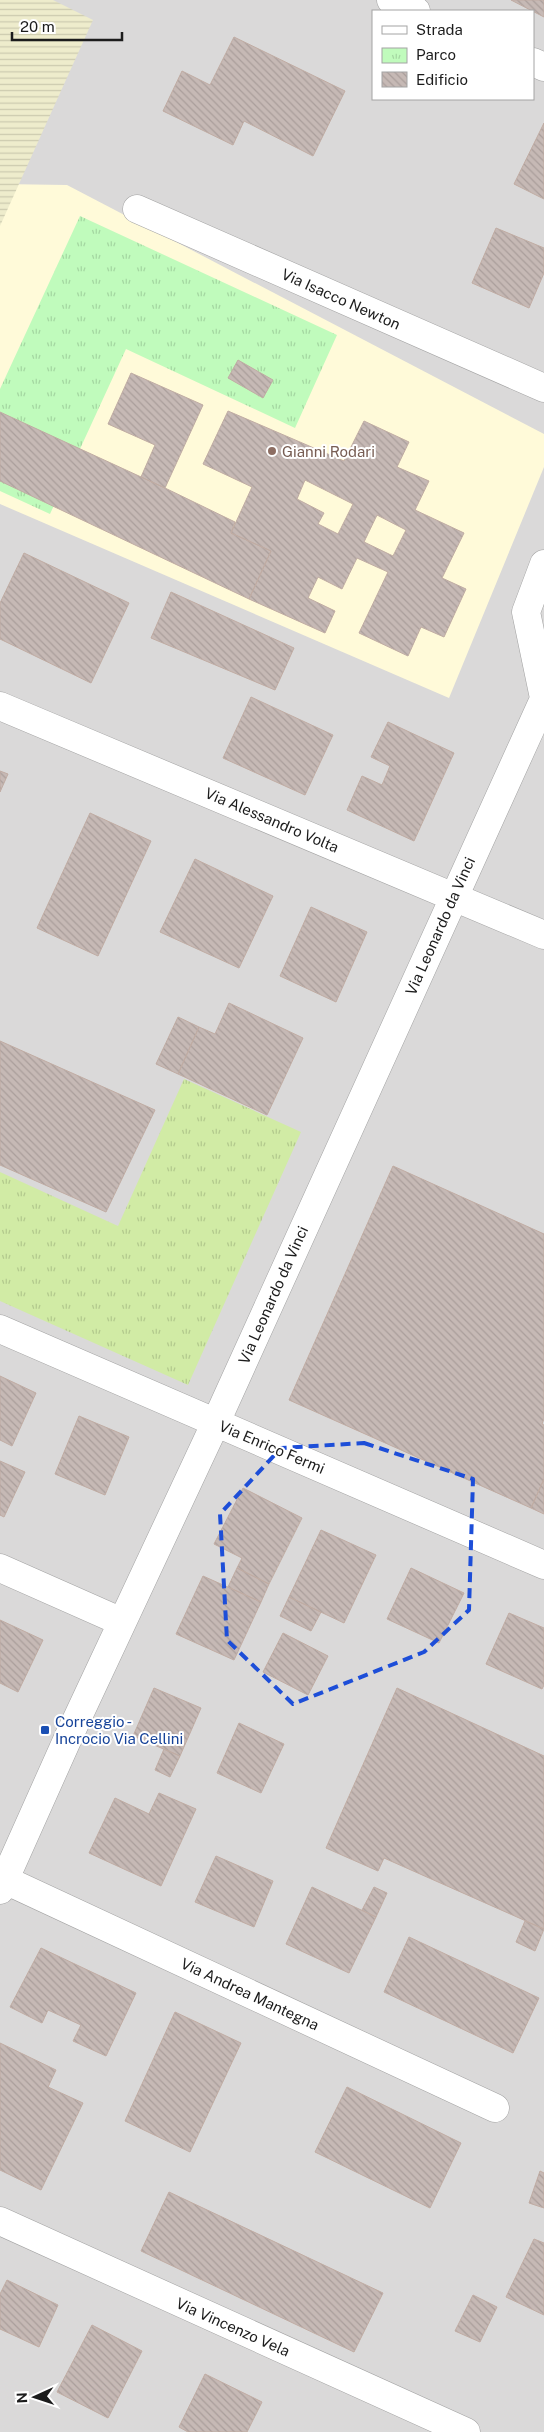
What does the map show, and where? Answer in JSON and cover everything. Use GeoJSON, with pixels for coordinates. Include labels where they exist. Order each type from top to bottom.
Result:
{"type":"FeatureCollection","features":[{"type":"Feature","properties":{"kind":"street"},"geometry":{"type":"LineString","coordinates":[[391,0],[414,10]]}},
{"type":"Feature","properties":{"kind":"street","name":"Via Isacco Newton"},"geometry":{"type":"LineString","coordinates":[[137,209],[544,388]]}},
{"type":"Feature","properties":{"kind":"street"},"geometry":{"type":"LineString","coordinates":[[544,564],[526,612],[544,698]]}},
{"type":"Feature","properties":{"kind":"street","name":"Via Leonardo da Vinci"},"geometry":{"type":"LineString","coordinates":[[2,1885],[216,1422],[544,698]]}},
{"type":"Feature","properties":{"kind":"street","name":"Via Alessandro Volta"},"geometry":{"type":"LineString","coordinates":[[0,706],[544,936]]}},
{"type":"Feature","properties":{"kind":"street","name":"Via Enrico Fermi"},"geometry":{"type":"LineString","coordinates":[[0,1329],[544,1564]]}},
{"type":"Feature","properties":{"kind":"street"},"geometry":{"type":"LineString","coordinates":[[0,1568],[122,1622]]}},
{"type":"Feature","properties":{"kind":"street","name":"Via Andrea Mantegna"},"geometry":{"type":"LineString","coordinates":[[2,1885],[496,2108]]}},
{"type":"Feature","properties":{"kind":"street","name":"Via Vincenzo Vela"},"geometry":{"type":"LineString","coordinates":[[0,2221],[466,2432]]}},
{"type":"Feature","properties":{"kind":"highlighted area"},"geometry":{"type":"Polygon","coordinates":[[[364,1443],[473,1479],[469,1610],[424,1652],[293,1704],[227,1640],[220,1514],[281,1448],[364,1443]]]}},
{"type":"Feature","properties":{"kind":"shaded area"},"geometry":{"type":"Polygon","coordinates":[[[0,0],[544,0],[544,2432],[0,2432],[0,0]]]}},
{"type":"Feature","properties":{"kind":"shaded area"},"geometry":{"type":"Polygon","coordinates":[[[0,0],[53,0],[93,20],[0,226],[0,0]]]}},
{"type":"Feature","properties":{"kind":"shaded area","name":"Gianni Rodari"},"geometry":{"type":"Polygon","coordinates":[[[0,184],[67,185],[544,434],[544,467],[449,698],[0,504],[0,184]]]}},
{"type":"Feature","properties":{"kind":"green space"},"geometry":{"type":"Polygon","coordinates":[[[80,216],[337,335],[295,428],[126,349],[50,514],[0,491],[0,389],[80,216]]]}},
{"type":"Feature","properties":{"kind":"green space"},"geometry":{"type":"Polygon","coordinates":[[[184,1079],[301,1132],[188,1385],[0,1301],[0,1172],[118,1226],[184,1079]]]}},
{"type":"Feature","properties":{"kind":"building"},"geometry":{"type":"Polygon","coordinates":[[[511,0],[544,0],[544,17],[534,12],[534,10],[511,0]]]}},
{"type":"Feature","properties":{"kind":"building"},"geometry":{"type":"Polygon","coordinates":[[[234,37],[345,91],[313,156],[244,121],[233,145],[163,111],[182,71],[210,85],[234,37]]]}},
{"type":"Feature","properties":{"kind":"building"},"geometry":{"type":"Polygon","coordinates":[[[544,123],[544,199],[514,184],[544,123]]]}},
{"type":"Feature","properties":{"kind":"building"},"geometry":{"type":"Polygon","coordinates":[[[496,228],[544,248],[544,273],[529,308],[472,283],[496,228]]]}},
{"type":"Feature","properties":{"kind":"building"},"geometry":{"type":"Polygon","coordinates":[[[238,360],[273,380],[263,398],[228,378],[238,360]]]}},
{"type":"Feature","properties":{"kind":"building"},"geometry":{"type":"Polygon","coordinates":[[[131,373],[203,405],[165,488],[141,477],[155,445],[108,424],[131,373]]]}},
{"type":"Feature","properties":{"kind":"building"},"geometry":{"type":"Polygon","coordinates":[[[228,411],[344,461],[364,421],[409,442],[397,467],[429,481],[415,510],[464,533],[442,578],[466,589],[444,637],[421,627],[408,656],[359,633],[388,572],[357,558],[342,589],[318,577],[308,598],[335,611],[325,633],[249,599],[271,551],[231,533],[252,487],[203,464],[228,411]],[[305,480],[297,499],[324,513],[318,524],[338,534],[353,504],[305,480]],[[377,515],[364,542],[393,556],[406,530],[377,515]]]}},
{"type":"Feature","properties":{"kind":"building"},"geometry":{"type":"Polygon","coordinates":[[[0,412],[235,522],[231,533],[271,551],[249,599],[0,481],[0,412]]]}},
{"type":"Feature","properties":{"kind":"building"},"geometry":{"type":"Polygon","coordinates":[[[24,553],[129,603],[91,683],[0,639],[0,603],[24,553]]]}},
{"type":"Feature","properties":{"kind":"building"},"geometry":{"type":"Polygon","coordinates":[[[171,592],[294,648],[275,690],[151,638],[171,592]]]}},
{"type":"Feature","properties":{"kind":"building"},"geometry":{"type":"Polygon","coordinates":[[[251,697],[333,735],[305,795],[223,758],[251,697]]]}},
{"type":"Feature","properties":{"kind":"building"},"geometry":{"type":"Polygon","coordinates":[[[388,722],[454,753],[414,841],[347,810],[362,776],[382,785],[390,766],[371,757],[388,722]]]}},
{"type":"Feature","properties":{"kind":"building"},"geometry":{"type":"Polygon","coordinates":[[[0,771],[8,774],[0,792],[0,771]]]}},
{"type":"Feature","properties":{"kind":"building"},"geometry":{"type":"Polygon","coordinates":[[[90,813],[151,841],[98,956],[37,928],[90,813]]]}},
{"type":"Feature","properties":{"kind":"building"},"geometry":{"type":"Polygon","coordinates":[[[195,859],[273,896],[239,968],[160,932],[195,859]]]}},
{"type":"Feature","properties":{"kind":"building"},"geometry":{"type":"Polygon","coordinates":[[[311,907],[367,932],[336,1002],[280,976],[311,907]]]}},
{"type":"Feature","properties":{"kind":"building"},"geometry":{"type":"Polygon","coordinates":[[[229,1003],[303,1038],[267,1115],[178,1074],[199,1027],[215,1034],[229,1003]]]}},
{"type":"Feature","properties":{"kind":"building"},"geometry":{"type":"Polygon","coordinates":[[[178,1017],[199,1027],[178,1074],[156,1064],[178,1017]]]}},
{"type":"Feature","properties":{"kind":"building"},"geometry":{"type":"Polygon","coordinates":[[[0,1041],[155,1110],[106,1212],[0,1165],[0,1041]]]}},
{"type":"Feature","properties":{"kind":"building"},"geometry":{"type":"Polygon","coordinates":[[[393,1166],[544,1234],[544,1419],[542,1424],[544,1425],[544,1479],[531,1508],[289,1400],[393,1166]]]}},
{"type":"Feature","properties":{"kind":"building"},"geometry":{"type":"Polygon","coordinates":[[[0,1376],[36,1393],[12,1446],[0,1440],[0,1376]]]}},
{"type":"Feature","properties":{"kind":"building"},"geometry":{"type":"Polygon","coordinates":[[[79,1416],[129,1437],[105,1495],[55,1474],[79,1416]]]}},
{"type":"Feature","properties":{"kind":"building"},"geometry":{"type":"Polygon","coordinates":[[[0,1461],[25,1472],[4,1517],[0,1515],[0,1461]]]}},
{"type":"Feature","properties":{"kind":"building"},"geometry":{"type":"Polygon","coordinates":[[[544,1479],[544,1514],[531,1508],[544,1479]]]}},
{"type":"Feature","properties":{"kind":"building"},"geometry":{"type":"Polygon","coordinates":[[[243,1488],[302,1518],[269,1584],[237,1568],[242,1558],[214,1544],[243,1488]]]}},
{"type":"Feature","properties":{"kind":"building"},"geometry":{"type":"Polygon","coordinates":[[[321,1530],[376,1555],[344,1623],[289,1597],[321,1530]]]}},
{"type":"Feature","properties":{"kind":"building"},"geometry":{"type":"Polygon","coordinates":[[[237,1568],[269,1584],[261,1602],[228,1587],[237,1568]]]}},
{"type":"Feature","properties":{"kind":"building"},"geometry":{"type":"Polygon","coordinates":[[[411,1568],[464,1593],[439,1643],[387,1619],[411,1568]]]}},
{"type":"Feature","properties":{"kind":"building"},"geometry":{"type":"Polygon","coordinates":[[[203,1576],[261,1602],[234,1660],[176,1634],[203,1576]]]}},
{"type":"Feature","properties":{"kind":"building"},"geometry":{"type":"Polygon","coordinates":[[[289,1597],[321,1612],[311,1631],[280,1616],[289,1597]]]}},
{"type":"Feature","properties":{"kind":"building"},"geometry":{"type":"Polygon","coordinates":[[[509,1613],[544,1628],[544,1685],[542,1689],[486,1664],[509,1613]]]}},
{"type":"Feature","properties":{"kind":"building"},"geometry":{"type":"Polygon","coordinates":[[[0,1620],[43,1640],[18,1692],[0,1683],[0,1620]]]}},
{"type":"Feature","properties":{"kind":"building"},"geometry":{"type":"Polygon","coordinates":[[[283,1633],[328,1656],[308,1695],[263,1672],[283,1633]]]}},
{"type":"Feature","properties":{"kind":"building"},"geometry":{"type":"Polygon","coordinates":[[[154,1688],[201,1708],[180,1756],[133,1736],[154,1688]]]}},
{"type":"Feature","properties":{"kind":"building"},"geometry":{"type":"Polygon","coordinates":[[[397,1688],[544,1756],[544,1929],[384,1858],[378,1871],[326,1848],[397,1688]]]}},
{"type":"Feature","properties":{"kind":"building"},"geometry":{"type":"Polygon","coordinates":[[[239,1723],[284,1744],[261,1793],[217,1773],[239,1723]]]}},
{"type":"Feature","properties":{"kind":"building"},"geometry":{"type":"Polygon","coordinates":[[[164,1749],[180,1756],[170,1777],[155,1770],[164,1749]]]}},
{"type":"Feature","properties":{"kind":"building"},"geometry":{"type":"Polygon","coordinates":[[[159,1793],[196,1809],[161,1886],[89,1853],[115,1798],[149,1814],[159,1793]]]}},
{"type":"Feature","properties":{"kind":"building"},"geometry":{"type":"Polygon","coordinates":[[[216,1856],[273,1881],[254,1927],[195,1902],[216,1856]]]}},
{"type":"Feature","properties":{"kind":"building"},"geometry":{"type":"Polygon","coordinates":[[[312,1887],[376,1917],[349,1973],[286,1944],[312,1887]]]}},
{"type":"Feature","properties":{"kind":"building"},"geometry":{"type":"Polygon","coordinates":[[[374,1887],[387,1893],[376,1917],[362,1910],[374,1887]]]}},
{"type":"Feature","properties":{"kind":"building"},"geometry":{"type":"Polygon","coordinates":[[[525,1921],[544,1929],[535,1951],[516,1942],[525,1921]]]}},
{"type":"Feature","properties":{"kind":"building"},"geometry":{"type":"Polygon","coordinates":[[[409,1937],[539,1998],[513,2053],[384,1992],[409,1937]]]}},
{"type":"Feature","properties":{"kind":"building"},"geometry":{"type":"Polygon","coordinates":[[[41,1948],[136,1993],[106,2056],[73,2041],[81,2025],[48,2010],[42,2023],[10,2007],[41,1948]]]}},
{"type":"Feature","properties":{"kind":"building"},"geometry":{"type":"Polygon","coordinates":[[[175,2012],[241,2043],[190,2152],[125,2121],[175,2012]]]}},
{"type":"Feature","properties":{"kind":"building"},"geometry":{"type":"Polygon","coordinates":[[[0,2043],[56,2070],[48,2087],[83,2103],[41,2190],[0,2170],[0,2043]]]}},
{"type":"Feature","properties":{"kind":"building"},"geometry":{"type":"Polygon","coordinates":[[[347,2087],[461,2143],[430,2208],[315,2152],[347,2087]]]}},
{"type":"Feature","properties":{"kind":"building"},"geometry":{"type":"Polygon","coordinates":[[[540,2171],[544,2173],[544,2208],[529,2203],[540,2171]]]}},
{"type":"Feature","properties":{"kind":"building"},"geometry":{"type":"Polygon","coordinates":[[[169,2192],[383,2293],[354,2352],[141,2251],[169,2192]]]}},
{"type":"Feature","properties":{"kind":"building"},"geometry":{"type":"Polygon","coordinates":[[[534,2239],[544,2243],[544,2315],[506,2297],[534,2239]]]}},
{"type":"Feature","properties":{"kind":"building"},"geometry":{"type":"Polygon","coordinates":[[[7,2280],[58,2305],[39,2347],[0,2329],[0,2294],[7,2280]]]}},
{"type":"Feature","properties":{"kind":"building"},"geometry":{"type":"Polygon","coordinates":[[[473,2295],[497,2307],[480,2342],[455,2331],[473,2295]]]}},
{"type":"Feature","properties":{"kind":"building"},"geometry":{"type":"Polygon","coordinates":[[[92,2325],[142,2351],[108,2418],[57,2392],[92,2325]]]}},
{"type":"Feature","properties":{"kind":"building"},"geometry":{"type":"Polygon","coordinates":[[[205,2374],[262,2402],[247,2432],[188,2432],[179,2427],[205,2374]]]}},
{"type":"Feature","properties":{"kind":"place","name":"Gianni Rodari"},"geometry":{"type":"Point","coordinates":[272,451]}},
{"type":"Feature","properties":{"kind":"place","name":"Correggio - Incrocio Via Cellini"},"geometry":{"type":"Point","coordinates":[45,1730]}}]}
